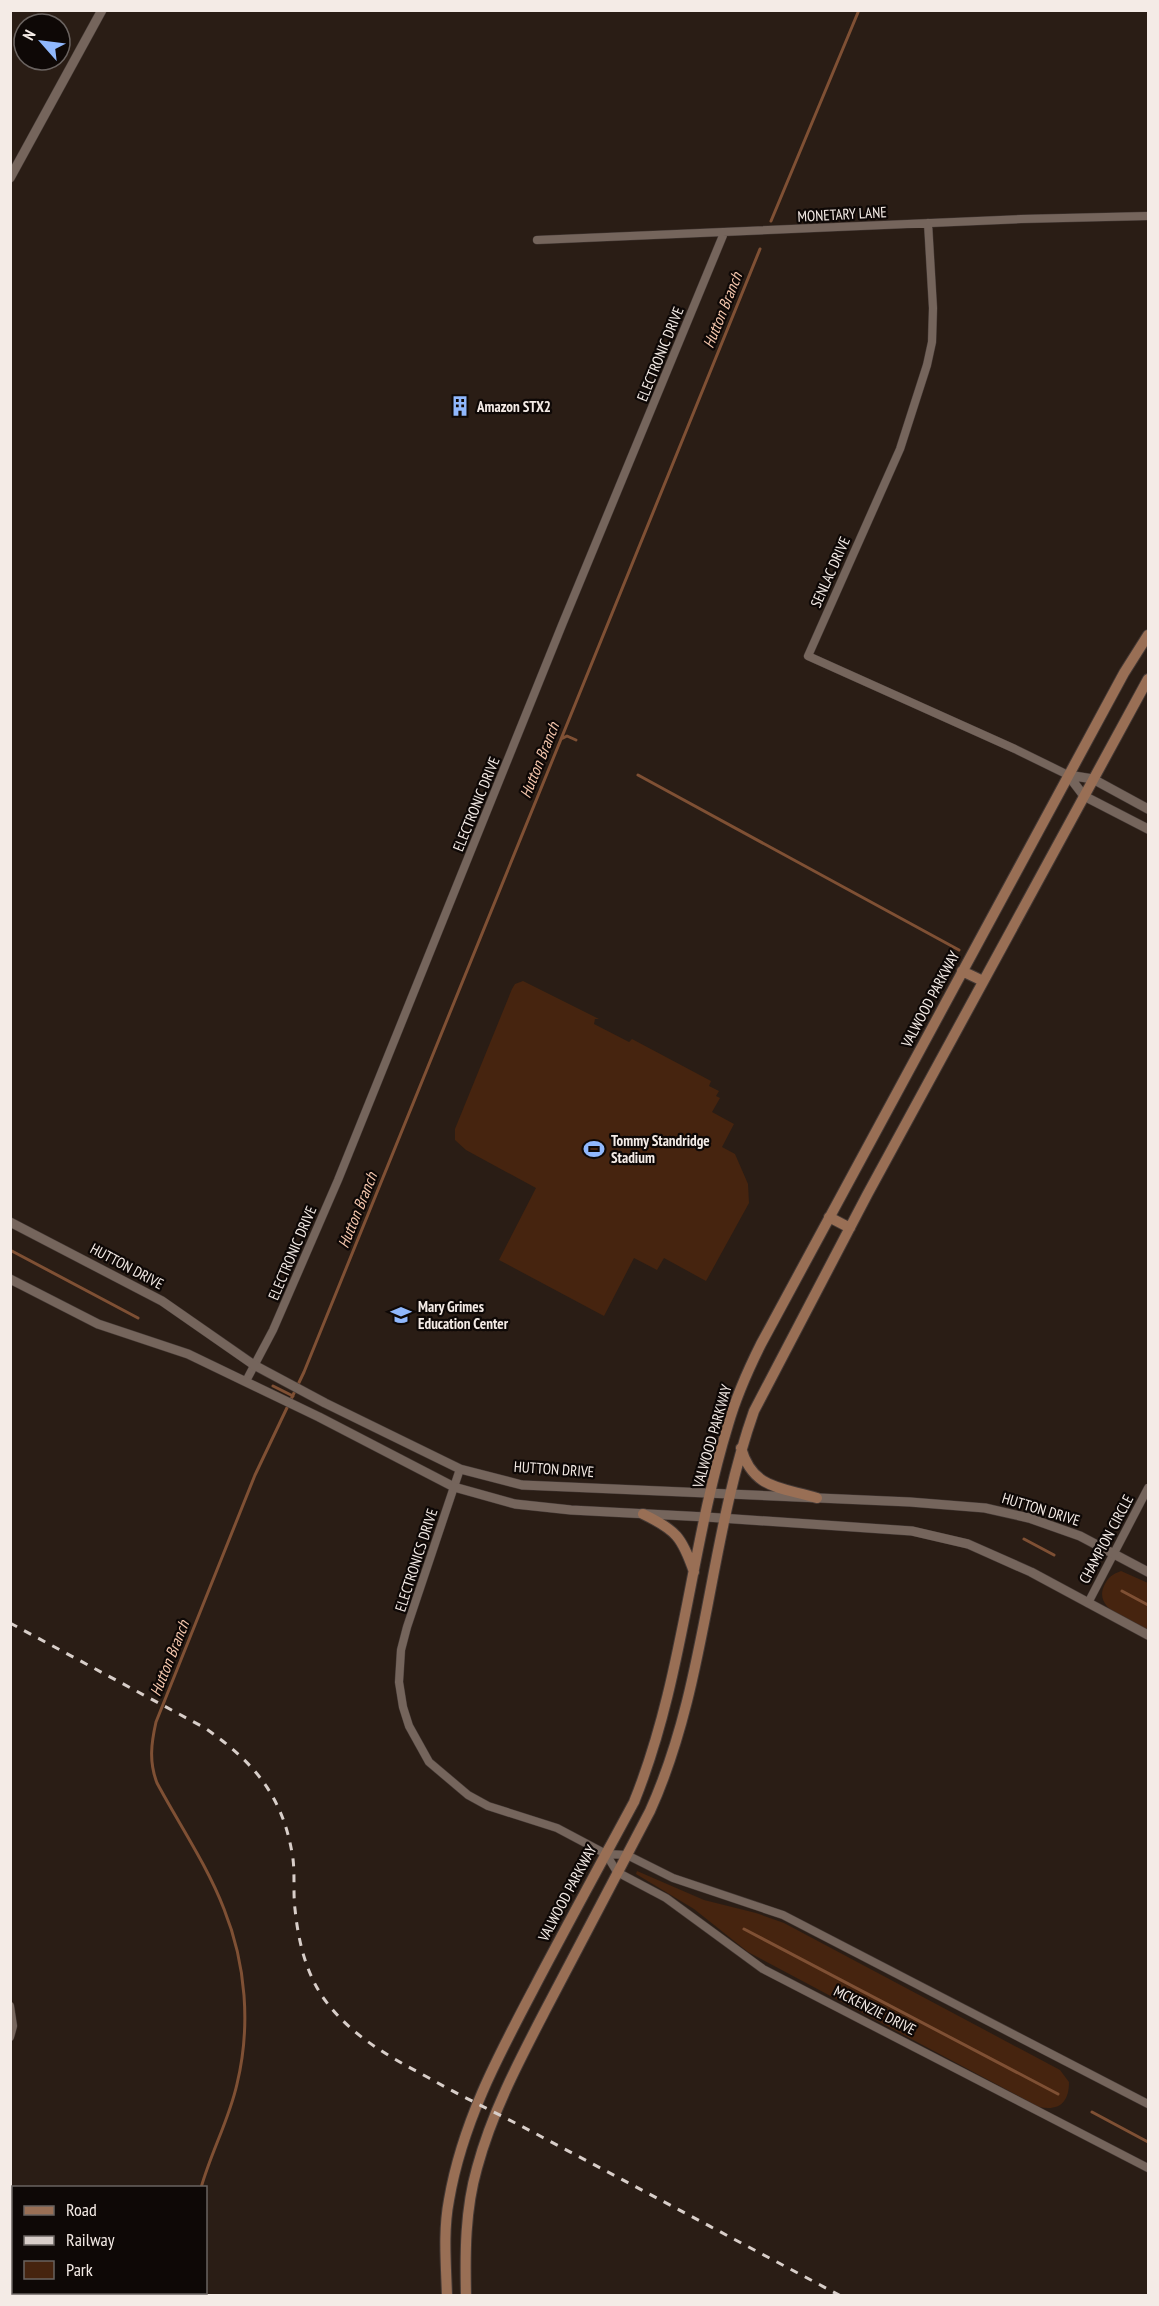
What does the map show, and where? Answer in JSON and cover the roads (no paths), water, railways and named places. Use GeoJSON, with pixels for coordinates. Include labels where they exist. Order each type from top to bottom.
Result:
{"type":"FeatureCollection","features":[{"type":"Feature","properties":{"kind":"main road","name":"VALWOOD PARKWAY"},"geometry":{"type":"LineString","coordinates":[[447,2295],[448,2203],[456,2164],[488,2076],[634,1802],[648,1768],[676,1654],[710,1492],[728,1424],[745,1378],[760,1344],[1068,775],[1124,673],[1149,635]]}},
{"type":"Feature","properties":{"kind":"main road","name":"VALWOOD PARKWAY"},"geometry":{"type":"LineString","coordinates":[[466,2295],[465,2253],[469,2207],[476,2170],[507,2085],[627,1855],[666,1775],[678,1736],[729,1493],[741,1448],[763,1390],[982,981],[1149,679]]}},
{"type":"Feature","properties":{"kind":"main road"},"geometry":{"type":"LineString","coordinates":[[962,971],[982,981]]}},
{"type":"Feature","properties":{"kind":"main road"},"geometry":{"type":"LineString","coordinates":[[829,1217],[850,1228]]}},
{"type":"Feature","properties":{"kind":"main road"},"geometry":{"type":"LineString","coordinates":[[741,1448],[753,1474],[765,1483],[781,1490],[817,1498]]}},
{"type":"Feature","properties":{"kind":"main road"},"geometry":{"type":"LineString","coordinates":[[643,1514],[663,1523],[677,1534],[694,1573]]}},
{"type":"Feature","properties":{"kind":"main road"},"geometry":{"type":"LineString","coordinates":[[446,2252],[465,2253]]}},
{"type":"Feature","properties":{"kind":"street"},"geometry":{"type":"LineString","coordinates":[[10,178],[102,10]]}},
{"type":"Feature","properties":{"kind":"street","name":"MONETARY LANE"},"geometry":{"type":"LineString","coordinates":[[537,240],[1149,216]]}},
{"type":"Feature","properties":{"kind":"street","name":"SENLAC DRIVE"},"geometry":{"type":"LineString","coordinates":[[928,223],[933,309],[932,342],[927,365],[900,449],[808,656],[1068,775],[1093,779],[1149,809]]}},
{"type":"Feature","properties":{"kind":"street","name":"ELECTRONIC DRIVE"},"geometry":{"type":"LineString","coordinates":[[246,1381],[273,1330],[338,1180],[562,625],[724,233]]}},
{"type":"Feature","properties":{"kind":"street","name":"SENLAC DRIVE"},"geometry":{"type":"LineString","coordinates":[[1068,775],[1084,796],[1149,829]]}},
{"type":"Feature","properties":{"kind":"street","name":"HUTTON DRIVE"},"geometry":{"type":"LineString","coordinates":[[10,1222],[162,1302],[270,1374],[460,1469],[522,1485],[710,1492],[986,1508],[1029,1518],[1070,1533],[1149,1572]]}},
{"type":"Feature","properties":{"kind":"street"},"geometry":{"type":"LineString","coordinates":[[10,1279],[98,1324],[188,1353],[454,1487],[515,1504],[571,1510],[912,1531],[968,1544],[1031,1572],[1149,1635]]}},
{"type":"Feature","properties":{"kind":"street","name":"ELECTRONICS DRIVE"},"geometry":{"type":"LineString","coordinates":[[400,1659],[408,1627],[460,1469]]}},
{"type":"Feature","properties":{"kind":"street","name":"CHAMPION CIRCLE"},"geometry":{"type":"LineString","coordinates":[[1088,1603],[1149,1488]]}},
{"type":"Feature","properties":{"kind":"street","name":"MCKENZIE DRIVE"},"geometry":{"type":"LineString","coordinates":[[400,1659],[399,1682],[406,1717],[418,1744],[436,1769],[468,1795],[482,1803],[547,1824],[606,1854],[627,1855],[673,1878],[783,1915],[1149,2104]]}},
{"type":"Feature","properties":{"kind":"street","name":"MCKENZIE DRIVE"},"geometry":{"type":"LineString","coordinates":[[606,1854],[618,1872],[674,1904],[763,1968],[1149,2168]]}},
{"type":"Feature","properties":{"kind":"street"},"geometry":{"type":"LineString","coordinates":[[10,2006],[13,2026],[10,2037]]}},
{"type":"Feature","properties":{"kind":"waterway"},"geometry":{"type":"LineString","coordinates":[[771,221],[859,10]]}},
{"type":"Feature","properties":{"kind":"waterway","name":"Hutton Branch"},"geometry":{"type":"LineString","coordinates":[[202,2186],[237,2084],[244,2040],[244,1995],[237,1951],[224,1909],[154,1775],[152,1753],[156,1722],[255,1475],[304,1372],[760,249]]}},
{"type":"Feature","properties":{"kind":"waterway"},"geometry":{"type":"LineString","coordinates":[[561,739],[567,736],[576,740]]}},
{"type":"Feature","properties":{"kind":"waterway"},"geometry":{"type":"LineString","coordinates":[[638,775],[959,950]]}},
{"type":"Feature","properties":{"kind":"waterway"},"geometry":{"type":"LineString","coordinates":[[10,1250],[138,1318]]}},
{"type":"Feature","properties":{"kind":"waterway"},"geometry":{"type":"LineString","coordinates":[[273,1386],[293,1396]]}},
{"type":"Feature","properties":{"kind":"waterway"},"geometry":{"type":"LineString","coordinates":[[1024,1539],[1054,1555]]}},
{"type":"Feature","properties":{"kind":"waterway"},"geometry":{"type":"LineString","coordinates":[[1122,1591],[1148,1605]]}},
{"type":"Feature","properties":{"kind":"waterway"},"geometry":{"type":"LineString","coordinates":[[744,1929],[1058,2094]]}},
{"type":"Feature","properties":{"kind":"waterway"},"geometry":{"type":"LineString","coordinates":[[1092,2112],[1148,2142]]}},
{"type":"Feature","properties":{"kind":"railway"},"geometry":{"type":"LineString","coordinates":[[10,1623],[205,1728],[252,1768],[274,1799],[289,1837],[293,1859],[296,1920],[307,1965],[322,1996],[344,2022],[357,2033],[384,2053],[443,2086],[841,2296]]}},
{"type":"Feature","properties":{"kind":"place","name":"Amazon STX2"},"geometry":{"type":"Point","coordinates":[460,406]}},
{"type":"Feature","properties":{"kind":"place","name":"Tommy Standridge Stadium"},"geometry":{"type":"Point","coordinates":[594,1149]}},
{"type":"Feature","properties":{"kind":"place","name":"Mary Grimes Education Center"},"geometry":{"type":"Point","coordinates":[401,1315]}}]}
